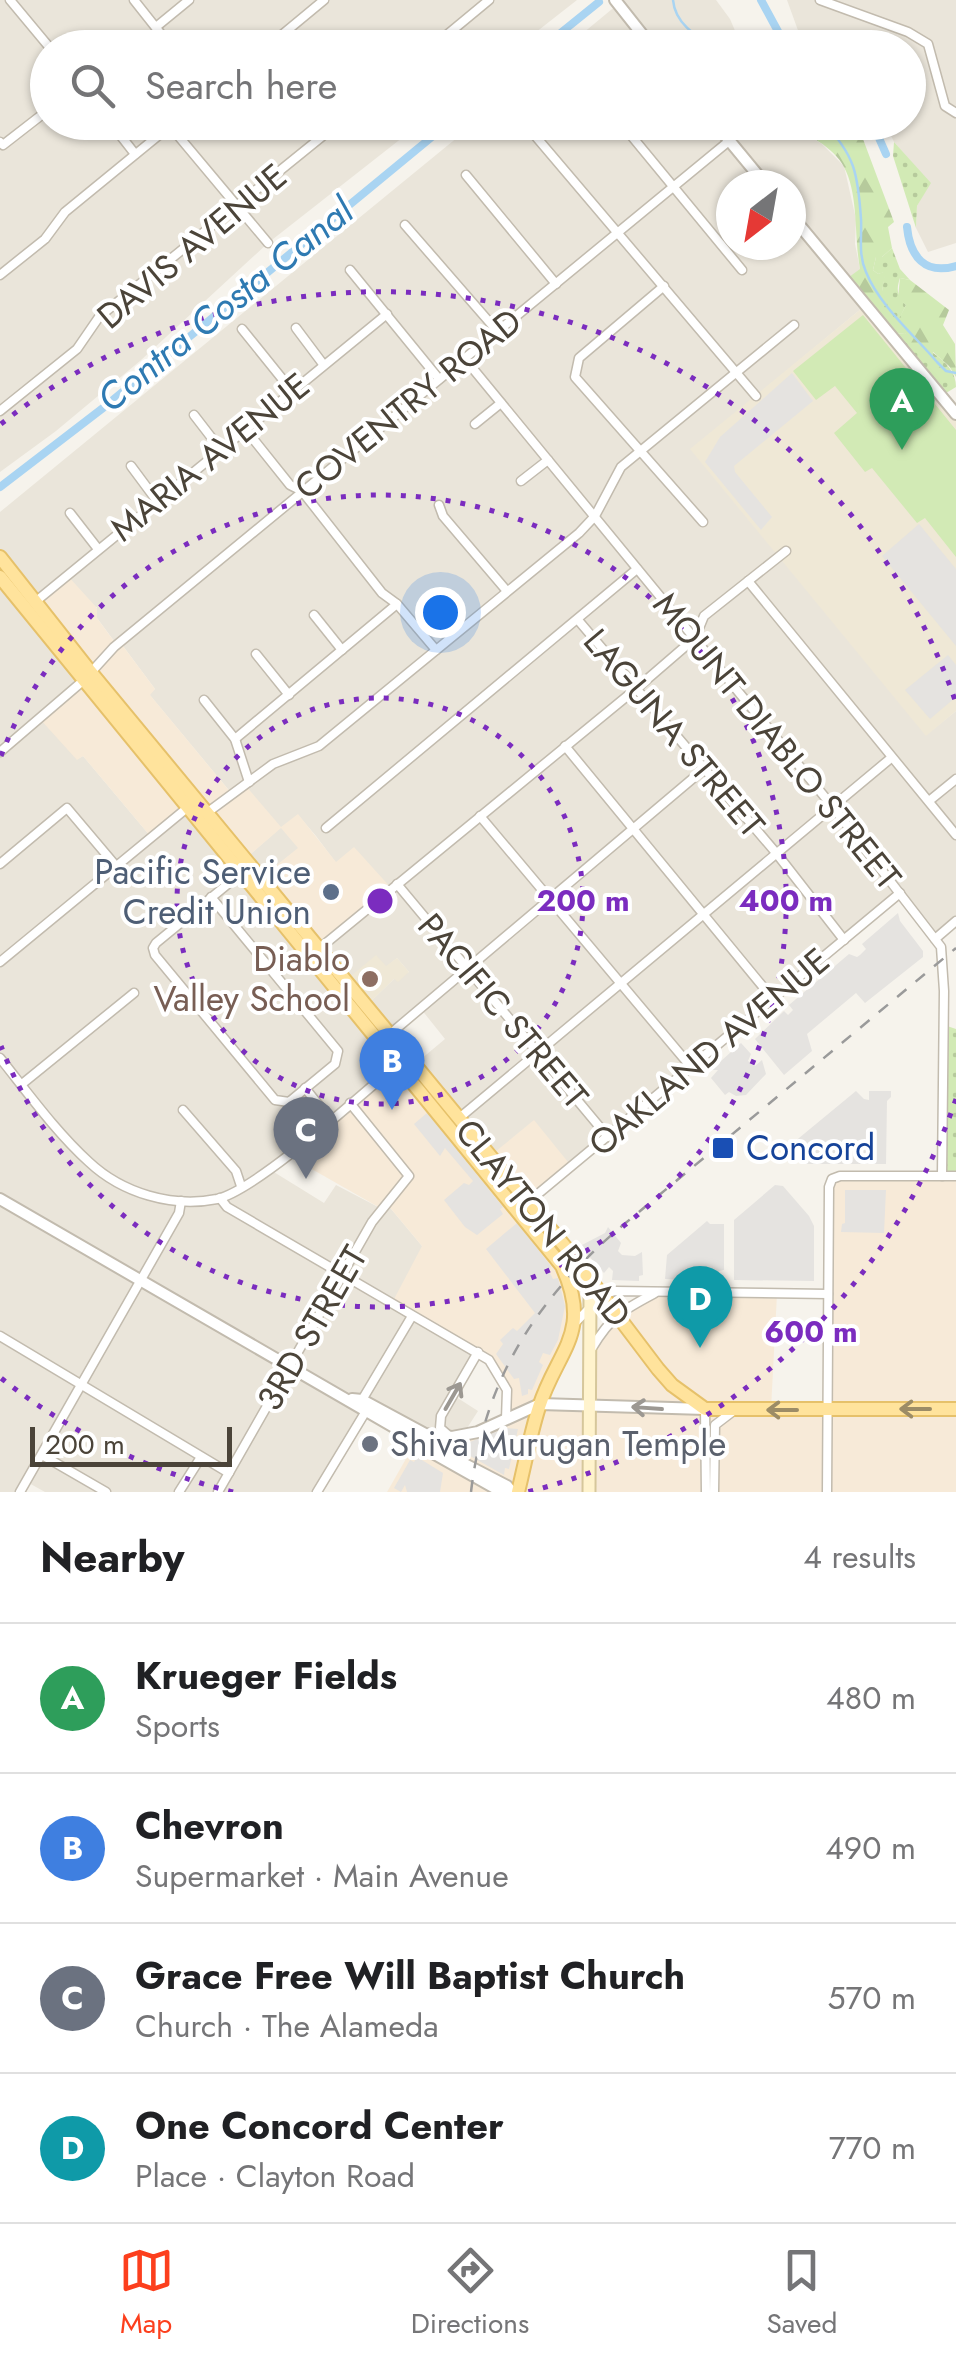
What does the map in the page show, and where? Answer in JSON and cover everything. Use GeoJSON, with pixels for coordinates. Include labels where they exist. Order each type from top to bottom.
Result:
{"type":"FeatureCollection","features":[{"type":"Feature","properties":{"kind":"main road","name":"CLAYTON ROAD"},"geometry":{"type":"LineString","coordinates":[[0,558],[161,775],[236,868],[390,1035],[402,1060],[458,1119],[562,1266],[573,1295],[573,1325]]}},
{"type":"Feature","properties":{"kind":"main road","name":"CLAYTON ROAD"},"geometry":{"type":"LineString","coordinates":[[0,577],[208,812],[402,1060],[523,1207],[602,1294],[672,1384],[705,1409]]}},
{"type":"Feature","properties":{"kind":"main road"},"geometry":{"type":"LineString","coordinates":[[585,1274],[590,1304],[589,1492]]}},
{"type":"Feature","properties":{"kind":"main road"},"geometry":{"type":"LineString","coordinates":[[515,1492],[540,1404],[568,1350],[573,1325]]}},
{"type":"Feature","properties":{"kind":"main road"},"geometry":{"type":"LineString","coordinates":[[705,1409],[956,1409]]}},
{"type":"Feature","properties":{"kind":"street"},"geometry":{"type":"LineString","coordinates":[[10,0],[35,30]]}},
{"type":"Feature","properties":{"kind":"street"},"geometry":{"type":"LineString","coordinates":[[134,0],[158,30]]}},
{"type":"Feature","properties":{"kind":"street"},"geometry":{"type":"LineString","coordinates":[[156,27],[189,0]]}},
{"type":"Feature","properties":{"kind":"street"},"geometry":{"type":"LineString","coordinates":[[288,30],[324,0]]}},
{"type":"Feature","properties":{"kind":"street"},"geometry":{"type":"LineString","coordinates":[[453,30],[489,0]]}},
{"type":"Feature","properties":{"kind":"street"},"geometry":{"type":"LineString","coordinates":[[615,0],[639,30]]}},
{"type":"Feature","properties":{"kind":"street"},"geometry":{"type":"LineString","coordinates":[[820,0],[902,30]]}},
{"type":"Feature","properties":{"kind":"street"},"geometry":{"type":"LineString","coordinates":[[926,43],[945,106],[956,113]]}},
{"type":"Feature","properties":{"kind":"street"},"geometry":{"type":"LineString","coordinates":[[0,142],[3,146],[30,124]]}},
{"type":"Feature","properties":{"kind":"street"},"geometry":{"type":"LineString","coordinates":[[124,140],[135,154]]}},
{"type":"Feature","properties":{"kind":"street"},"geometry":{"type":"LineString","coordinates":[[0,274],[45,238],[65,212],[152,140]]}},
{"type":"Feature","properties":{"kind":"street"},"geometry":{"type":"LineString","coordinates":[[185,140],[268,243]]}},
{"type":"Feature","properties":{"kind":"street","name":"DAVIS AVENUE"},"geometry":{"type":"LineString","coordinates":[[0,411],[77,349],[99,317],[318,140]]}},
{"type":"Feature","properties":{"kind":"street"},"geometry":{"type":"LineString","coordinates":[[539,140],[756,396]]}},
{"type":"Feature","properties":{"kind":"street"},"geometry":{"type":"LineString","coordinates":[[635,140],[742,270]]}},
{"type":"Feature","properties":{"kind":"street"},"geometry":{"type":"LineString","coordinates":[[729,141],[753,170]]}},
{"type":"Feature","properties":{"kind":"street","name":"COVENTRY ROAD"},"geometry":{"type":"LineString","coordinates":[[0,752],[302,491],[729,141]]}},
{"type":"Feature","properties":{"kind":"street"},"geometry":{"type":"LineString","coordinates":[[466,175],[556,284]]}},
{"type":"Feature","properties":{"kind":"street"},"geometry":{"type":"LineString","coordinates":[[405,226],[498,332]]}},
{"type":"Feature","properties":{"kind":"street"},"geometry":{"type":"LineString","coordinates":[[806,233],[956,414]]}},
{"type":"Feature","properties":{"kind":"street"},"geometry":{"type":"LineString","coordinates":[[350,270],[440,379]]}},
{"type":"Feature","properties":{"kind":"street"},"geometry":{"type":"LineString","coordinates":[[664,286],[578,358],[574,368],[579,384],[703,522]]}},
{"type":"Feature","properties":{"kind":"street","name":"MARIA AVENUE"},"geometry":{"type":"LineString","coordinates":[[35,602],[386,314]]}},
{"type":"Feature","properties":{"kind":"street"},"geometry":{"type":"LineString","coordinates":[[161,775],[176,783],[197,810],[208,812],[272,764],[319,746],[579,533],[595,516],[614,476],[640,450],[794,325]]}},
{"type":"Feature","properties":{"kind":"street"},"geometry":{"type":"LineString","coordinates":[[242,328],[292,391]]}},
{"type":"Feature","properties":{"kind":"street"},"geometry":{"type":"LineString","coordinates":[[296,328],[323,364]]}},
{"type":"Feature","properties":{"kind":"street","name":"MOUNT DIABLO STREET"},"geometry":{"type":"LineString","coordinates":[[465,359],[833,807],[941,947],[942,1176]]}},
{"type":"Feature","properties":{"kind":"street"},"geometry":{"type":"LineString","coordinates":[[475,424],[502,403]]}},
{"type":"Feature","properties":{"kind":"street"},"geometry":{"type":"LineString","coordinates":[[194,415],[221,450]]}},
{"type":"Feature","properties":{"kind":"street"},"geometry":{"type":"LineString","coordinates":[[246,430],[436,650]]}},
{"type":"Feature","properties":{"kind":"street"},"geometry":{"type":"LineString","coordinates":[[522,481],[548,460]]}},
{"type":"Feature","properties":{"kind":"street"},"geometry":{"type":"LineString","coordinates":[[131,466],[157,501]]}},
{"type":"Feature","properties":{"kind":"street"},"geometry":{"type":"LineString","coordinates":[[439,505],[506,590]]}},
{"type":"Feature","properties":{"kind":"street"},"geometry":{"type":"LineString","coordinates":[[70,513],[98,549]]}},
{"type":"Feature","properties":{"kind":"street"},"geometry":{"type":"LineString","coordinates":[[315,952],[637,688],[695,638],[704,616],[786,551]]}},
{"type":"Feature","properties":{"kind":"street"},"geometry":{"type":"LineString","coordinates":[[326,828],[637,570]]}},
{"type":"Feature","properties":{"kind":"street"},"geometry":{"type":"LineString","coordinates":[[748,581],[956,835]]}},
{"type":"Feature","properties":{"kind":"street"},"geometry":{"type":"LineString","coordinates":[[235,740],[397,604]]}},
{"type":"Feature","properties":{"kind":"street"},"geometry":{"type":"LineString","coordinates":[[314,614],[342,650]]}},
{"type":"Feature","properties":{"kind":"street","name":"LAGUNA STREET"},"geometry":{"type":"LineString","coordinates":[[578,620],[777,854],[844,940]]}},
{"type":"Feature","properties":{"kind":"street"},"geometry":{"type":"LineString","coordinates":[[256,654],[288,695]]}},
{"type":"Feature","properties":{"kind":"street"},"geometry":{"type":"LineString","coordinates":[[204,700],[235,740],[249,782]]}},
{"type":"Feature","properties":{"kind":"street"},"geometry":{"type":"LineString","coordinates":[[565,746],[773,999]]}},
{"type":"Feature","properties":{"kind":"street"},"geometry":{"type":"LineString","coordinates":[[458,1119],[891,758]]}},
{"type":"Feature","properties":{"kind":"street"},"geometry":{"type":"LineString","coordinates":[[390,1035],[704,769]]}},
{"type":"Feature","properties":{"kind":"street"},"geometry":{"type":"LineString","coordinates":[[930,801],[956,780]]}},
{"type":"Feature","properties":{"kind":"street"},"geometry":{"type":"LineString","coordinates":[[0,864],[68,808],[116,866]]}},
{"type":"Feature","properties":{"kind":"street"},"geometry":{"type":"LineString","coordinates":[[0,962],[188,808]]}},
{"type":"Feature","properties":{"kind":"street"},"geometry":{"type":"LineString","coordinates":[[208,812],[210,824],[230,849],[236,868],[212,897],[153,948],[275,1100],[288,1102],[335,1064],[338,1050],[212,897]]}},
{"type":"Feature","properties":{"kind":"street"},"geometry":{"type":"LineString","coordinates":[[480,816],[691,1068]]}},
{"type":"Feature","properties":{"kind":"street","name":"PACIFIC STREET"},"geometry":{"type":"LineString","coordinates":[[397,884],[608,1136]]}},
{"type":"Feature","properties":{"kind":"street","name":"OAKLAND AVENUE"},"geometry":{"type":"LineString","coordinates":[[523,1207],[900,893]]}},
{"type":"Feature","properties":{"kind":"street"},"geometry":{"type":"LineString","coordinates":[[935,939],[956,920]]}},
{"type":"Feature","properties":{"kind":"street"},"geometry":{"type":"LineString","coordinates":[[22,1084],[134,993]]}},
{"type":"Feature","properties":{"kind":"street"},"geometry":{"type":"LineString","coordinates":[[944,1025],[956,1028]]}},
{"type":"Feature","properties":{"kind":"street"},"geometry":{"type":"LineString","coordinates":[[0,1058],[75,1148],[109,1178],[146,1195],[181,1201],[220,1198],[242,1186],[402,1060]]}},
{"type":"Feature","properties":{"kind":"street"},"geometry":{"type":"LineString","coordinates":[[305,1088],[330,1119]]}},
{"type":"Feature","properties":{"kind":"street","name":"3RD STREET"},"geometry":{"type":"LineString","coordinates":[[218,1492],[342,1275],[378,1216],[409,1176],[350,1103]]}},
{"type":"Feature","properties":{"kind":"street"},"geometry":{"type":"LineString","coordinates":[[183,1110],[236,1171],[242,1186]]}},
{"type":"Feature","properties":{"kind":"street"},"geometry":{"type":"LineString","coordinates":[[827,1492],[832,1179],[956,1176]]}},
{"type":"Feature","properties":{"kind":"street"},"geometry":{"type":"LineString","coordinates":[[220,1198],[227,1207],[478,1352],[497,1369],[507,1390],[506,1419]]}},
{"type":"Feature","properties":{"kind":"street"},"geometry":{"type":"LineString","coordinates":[[0,1199],[344,1398],[425,1434],[469,1435],[540,1404],[705,1409],[706,1492]]}},
{"type":"Feature","properties":{"kind":"street"},"geometry":{"type":"LineString","coordinates":[[20,1492],[142,1280],[179,1213],[181,1201]]}},
{"type":"Feature","properties":{"kind":"street"},"geometry":{"type":"LineString","coordinates":[[573,1325],[602,1294],[627,1290],[828,1294]]}},
{"type":"Feature","properties":{"kind":"street"},"geometry":{"type":"LineString","coordinates":[[590,1352],[617,1314],[655,1293]]}},
{"type":"Feature","properties":{"kind":"street"},"geometry":{"type":"LineString","coordinates":[[317,1492],[412,1316]]}},
{"type":"Feature","properties":{"kind":"street"},"geometry":{"type":"LineString","coordinates":[[0,1336],[228,1473]]}},
{"type":"Feature","properties":{"kind":"street"},"geometry":{"type":"LineString","coordinates":[[452,1437],[440,1428],[440,1422],[478,1352]]}},
{"type":"Feature","properties":{"kind":"street"},"geometry":{"type":"LineString","coordinates":[[364,1405],[415,1444],[502,1492]]}},
{"type":"Feature","properties":{"kind":"street"},"geometry":{"type":"LineString","coordinates":[[714,1492],[714,1425],[736,1410]]}},
{"type":"Feature","properties":{"kind":"street"},"geometry":{"type":"LineString","coordinates":[[399,1430],[440,1448],[515,1492]]}},
{"type":"Feature","properties":{"kind":"street"},"geometry":{"type":"LineString","coordinates":[[42,1455],[106,1492]]}},
{"type":"Feature","properties":{"kind":"street"},"geometry":{"type":"LineString","coordinates":[[179,1492],[201,1457]]}},
{"type":"Feature","properties":{"kind":"shaded area"},"geometry":{"type":"Polygon","coordinates":[[[0,0],[577,0],[539,30],[30,30],[30,140],[399,140],[268,243],[140,361],[0,472],[0,0]]]}},
{"type":"Feature","properties":{"kind":"shaded area"},"geometry":{"type":"Polygon","coordinates":[[[623,0],[716,0],[735,30],[587,30],[623,0]]]}},
{"type":"Feature","properties":{"kind":"shaded area"},"geometry":{"type":"Polygon","coordinates":[[[787,0],[956,0],[956,243],[928,252],[916,228],[917,206],[930,183],[893,140],[926,140],[926,30],[798,30],[787,0]]]}},
{"type":"Feature","properties":{"kind":"shaded area"},"geometry":{"type":"Polygon","coordinates":[[[454,140],[816,140],[844,166],[856,219],[855,244],[867,304],[756,396],[926,735],[956,711],[956,921],[935,939],[901,893],[572,1167],[490,1156],[414,1065],[445,1039],[421,1009],[390,1035],[366,1006],[394,979],[409,972],[397,958],[386,967],[346,980],[320,948],[336,863],[316,836],[298,815],[299,848],[262,877],[246,858],[280,828],[232,794],[149,694],[155,689],[97,618],[97,607],[35,602],[0,557],[0,512],[454,140]]]}},
{"type":"Feature","properties":{"kind":"shaded area"},"geometry":{"type":"Polygon","coordinates":[[[867,304],[956,414],[956,711],[926,736],[690,449],[867,304]]]}},
{"type":"Feature","properties":{"kind":"shaded area"},"geometry":{"type":"Polygon","coordinates":[[[792,373],[813,401],[734,466],[772,517],[761,530],[705,462],[720,437],[792,373]]]}},
{"type":"Feature","properties":{"kind":"shaded area"},"geometry":{"type":"Polygon","coordinates":[[[919,524],[956,569],[956,646],[882,556],[919,524]]]}},
{"type":"Feature","properties":{"kind":"shaded area"},"geometry":{"type":"Polygon","coordinates":[[[67,575],[97,608],[97,618],[155,689],[150,695],[232,794],[245,785],[281,827],[298,814],[336,862],[354,847],[392,889],[320,948],[262,877],[298,848],[281,828],[246,858],[35,602],[67,575]]]}},
{"type":"Feature","properties":{"kind":"shaded area"},"geometry":{"type":"Polygon","coordinates":[[[0,577],[84,680],[78,759],[83,756],[151,837],[187,808],[397,1064],[269,1169],[324,1203],[336,1185],[382,1209],[387,1204],[422,1246],[478,1352],[453,1395],[478,1411],[462,1436],[452,1437],[366,1411],[317,1492],[45,1492],[27,1482],[20,1492],[0,1492],[0,577]]]}},
{"type":"Feature","properties":{"kind":"shaded area"},"geometry":{"type":"Polygon","coordinates":[[[948,655],[956,665],[956,697],[930,719],[905,690],[948,655]]]}},
{"type":"Feature","properties":{"kind":"shaded area"},"geometry":{"type":"Polygon","coordinates":[[[84,680],[187,808],[151,837],[83,756],[77,760],[39,718],[84,680]]]}},
{"type":"Feature","properties":{"kind":"shaded area"},"geometry":{"type":"Polygon","coordinates":[[[898,913],[923,957],[865,1003],[856,993],[807,1034],[812,1051],[784,1075],[755,1039],[784,1011],[788,1015],[793,1010],[789,1005],[849,954],[860,955],[866,949],[862,944],[898,913]]]}},
{"type":"Feature","properties":{"kind":"shaded area","name":"Diablo Valley School"},"geometry":{"type":"Polygon","coordinates":[[[376,955],[386,966],[397,958],[409,972],[398,982],[394,979],[366,1006],[346,980],[376,955]]]}},
{"type":"Feature","properties":{"kind":"shaded area"},"geometry":{"type":"Polygon","coordinates":[[[741,1043],[751,1054],[748,1061],[755,1066],[762,1060],[766,1074],[746,1095],[725,1095],[711,1078],[718,1070],[711,1070],[741,1043]]]}},
{"type":"Feature","properties":{"kind":"shaded area"},"geometry":{"type":"Polygon","coordinates":[[[397,1064],[562,1266],[574,1311],[540,1403],[589,1403],[589,1352],[605,1326],[655,1293],[777,1294],[771,1409],[827,1410],[832,1179],[956,1176],[956,1492],[387,1492],[415,1443],[425,1434],[462,1436],[506,1419],[509,1396],[497,1369],[392,1303],[422,1246],[387,1204],[382,1209],[287,1155],[397,1064]]]}},
{"type":"Feature","properties":{"kind":"shaded area"},"geometry":{"type":"Polygon","coordinates":[[[856,1091],[869,1100],[869,1091],[891,1091],[887,1101],[886,1164],[806,1164],[815,1146],[800,1150],[793,1143],[856,1091]]]}},
{"type":"Feature","properties":{"kind":"shaded area"},"geometry":{"type":"Polygon","coordinates":[[[427,1113],[503,1207],[503,1214],[477,1235],[465,1227],[444,1200],[464,1183],[469,1185],[473,1181],[445,1148],[440,1156],[414,1124],[427,1113]]]}},
{"type":"Feature","properties":{"kind":"shaded area"},"geometry":{"type":"Polygon","coordinates":[[[534,1120],[572,1167],[529,1202],[490,1156],[534,1120]]]}},
{"type":"Feature","properties":{"kind":"shaded area"},"geometry":{"type":"Polygon","coordinates":[[[775,1185],[783,1186],[814,1226],[814,1281],[734,1280],[734,1220],[775,1185]]]}},
{"type":"Feature","properties":{"kind":"shaded area"},"geometry":{"type":"Polygon","coordinates":[[[845,1190],[886,1190],[884,1233],[841,1232],[845,1223],[845,1190]]]}},
{"type":"Feature","properties":{"kind":"shaded area"},"geometry":{"type":"Polygon","coordinates":[[[707,1221],[724,1224],[724,1270],[719,1271],[719,1281],[665,1279],[667,1255],[707,1221]]]}},
{"type":"Feature","properties":{"kind":"shaded area"},"geometry":{"type":"Polygon","coordinates":[[[517,1223],[551,1266],[553,1279],[558,1278],[565,1306],[558,1340],[550,1355],[543,1353],[539,1362],[543,1365],[532,1390],[522,1396],[519,1378],[514,1379],[496,1354],[503,1344],[500,1340],[513,1328],[517,1331],[535,1313],[486,1249],[517,1223]]]}},
{"type":"Feature","properties":{"kind":"shaded area"},"geometry":{"type":"Polygon","coordinates":[[[608,1227],[621,1243],[618,1251],[622,1255],[642,1252],[643,1275],[639,1281],[612,1280],[613,1271],[609,1267],[604,1273],[580,1246],[605,1233],[608,1227]]]}},
{"type":"Feature","properties":{"kind":"shaded area"},"geometry":{"type":"Polygon","coordinates":[[[506,1428],[518,1429],[509,1469],[505,1468],[504,1475],[463,1452],[462,1445],[506,1428]]]}},
{"type":"Feature","properties":{"kind":"shaded area"},"geometry":{"type":"Polygon","coordinates":[[[417,1457],[443,1473],[440,1492],[407,1492],[405,1485],[401,1492],[394,1488],[410,1460],[414,1462],[417,1457]]]}},
{"type":"Feature","properties":{"kind":"green space"},"geometry":{"type":"Polygon","coordinates":[[[817,140],[863,140],[894,222],[888,227],[892,248],[876,257],[873,270],[878,274],[886,271],[882,291],[891,293],[891,299],[883,308],[872,310],[845,280],[860,269],[854,203],[844,167],[817,140]]]}},
{"type":"Feature","properties":{"kind":"green space"},"geometry":{"type":"Polygon","coordinates":[[[894,142],[931,183],[917,206],[916,228],[893,156],[894,142]]]}},
{"type":"Feature","properties":{"kind":"green space"},"geometry":{"type":"Polygon","coordinates":[[[892,248],[900,269],[910,280],[900,278],[898,293],[906,305],[892,334],[905,333],[951,369],[956,387],[941,396],[872,310],[882,291],[885,272],[878,274],[873,270],[876,257],[892,248]]]}},
{"type":"Feature","properties":{"kind":"green space"},"geometry":{"type":"Polygon","coordinates":[[[900,278],[910,280],[949,310],[943,325],[955,344],[956,377],[933,352],[931,361],[946,371],[942,385],[927,379],[931,362],[923,357],[918,345],[909,343],[905,333],[891,334],[906,305],[898,298],[900,278]]]}},
{"type":"Feature","properties":{"kind":"green space"},"geometry":{"type":"Polygon","coordinates":[[[863,315],[956,430],[956,557],[925,518],[917,523],[872,468],[865,472],[834,433],[857,413],[835,386],[816,400],[793,371],[863,315]]]}},
{"type":"Feature","properties":{"kind":"green space"},"geometry":{"type":"Polygon","coordinates":[[[944,1025],[956,1029],[956,1176],[942,1176],[944,1025]]]}},
{"type":"Feature","properties":{"kind":"waterway"},"geometry":{"type":"LineString","coordinates":[[673,0],[678,16],[690,30]]}},
{"type":"Feature","properties":{"kind":"waterway","name":"Contra Costa Canal"},"geometry":{"type":"LineString","coordinates":[[761,0],[777,30]]}},
{"type":"Feature","properties":{"kind":"waterway","name":"Contra Costa Canal"},"geometry":{"type":"LineString","coordinates":[[564,30],[599,2]]}},
{"type":"Feature","properties":{"kind":"waterway","name":"Contra Costa Canal"},"geometry":{"type":"LineString","coordinates":[[0,487],[103,408],[428,140]]}},
{"type":"Feature","properties":{"kind":"waterway"},"geometry":{"type":"LineString","coordinates":[[838,140],[856,177],[862,259],[872,284],[888,308],[937,362],[946,371],[956,373]]}},
{"type":"Feature","properties":{"kind":"waterway","name":"Contra Costa Canal"},"geometry":{"type":"LineString","coordinates":[[880,140],[886,154]]}},
{"type":"Feature","properties":{"kind":"waterway","name":"Contra Costa Canal"},"geometry":{"type":"LineString","coordinates":[[907,227],[921,261],[936,268],[956,266]]}},
{"type":"Feature","properties":{"kind":"railway"},"geometry":{"type":"LineString","coordinates":[[471,1492],[478,1452],[501,1380],[518,1347],[561,1287],[616,1231],[956,948]]}},
{"type":"Feature","properties":{"kind":"place","name":"Krueger Fields"},"geometry":{"type":"Point","coordinates":[902,450]}},
{"type":"Feature","properties":{"kind":"place","name":"Pacific Service Credit Union"},"geometry":{"type":"Point","coordinates":[331,892]}},
{"type":"Feature","properties":{"kind":"place","name":"Diablo Valley School"},"geometry":{"type":"Point","coordinates":[370,979]}},
{"type":"Feature","properties":{"kind":"place","name":"Chevron"},"geometry":{"type":"Point","coordinates":[392,1110]}},
{"type":"Feature","properties":{"kind":"place","name":"Concord"},"geometry":{"type":"Point","coordinates":[723,1148]}},
{"type":"Feature","properties":{"kind":"place","name":"Grace Free Will Baptist Church"},"geometry":{"type":"Point","coordinates":[306,1179]}},
{"type":"Feature","properties":{"kind":"place","name":"One Concord Center"},"geometry":{"type":"Point","coordinates":[700,1348]}},
{"type":"Feature","properties":{"kind":"place","name":"Shiva Murugan Temple"},"geometry":{"type":"Point","coordinates":[370,1444]}}]}
